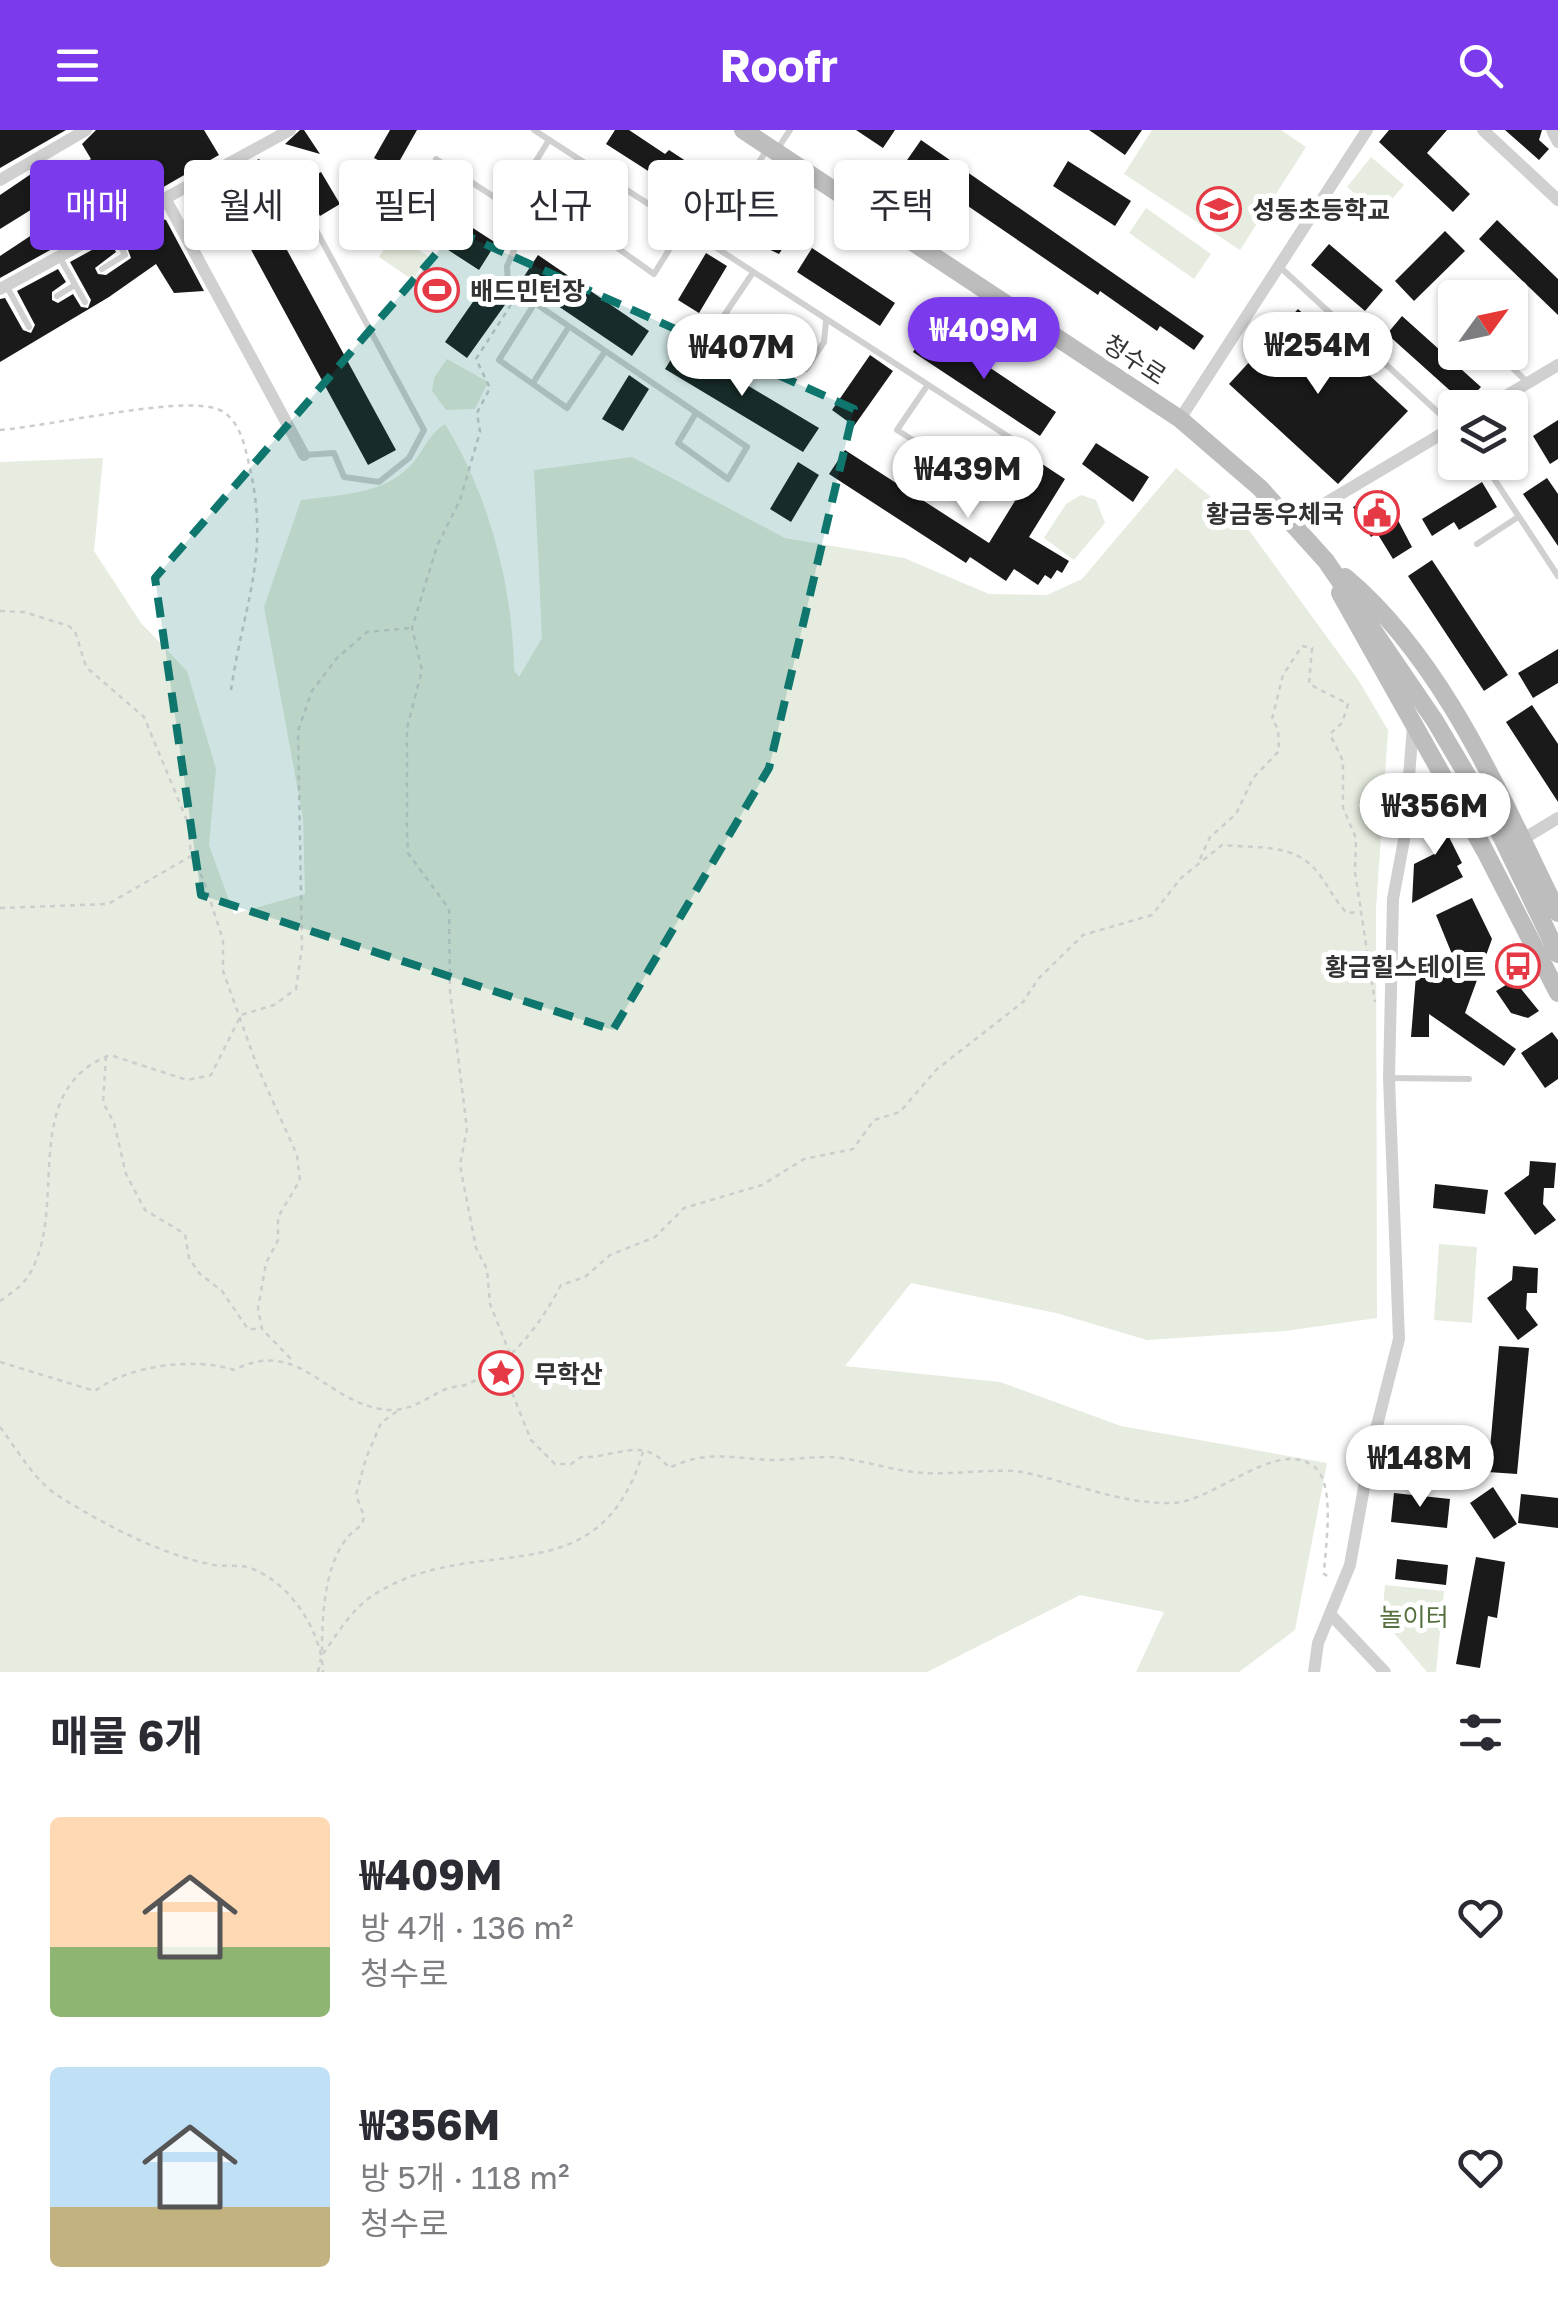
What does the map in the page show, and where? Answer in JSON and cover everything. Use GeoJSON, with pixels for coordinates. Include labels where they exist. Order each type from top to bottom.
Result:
{"type":"FeatureCollection","features":[{"type":"Feature","properties":{"kind":"main road","name":"청수로"},"geometry":{"type":"LineString","coordinates":[[743,130],[1180,419],[1226,455],[1326,561],[1386,645],[1492,819],[1558,954]]}},
{"type":"Feature","properties":{"kind":"main road","name":"청수로"},"geometry":{"type":"LineString","coordinates":[[1326,561],[1352,621],[1413,724],[1558,994]]}},
{"type":"Feature","properties":{"kind":"main road","name":"청수로"},"geometry":{"type":"LineString","coordinates":[[1326,561],[1376,603],[1481,755],[1558,913]]}},
{"type":"Feature","properties":{"kind":"street"},"geometry":{"type":"LineString","coordinates":[[0,180],[86,130]]}},
{"type":"Feature","properties":{"kind":"street"},"geometry":{"type":"LineString","coordinates":[[290,130],[165,198],[304,454]]}},
{"type":"Feature","properties":{"kind":"street"},"geometry":{"type":"LineString","coordinates":[[1180,419],[1368,130]]}},
{"type":"Feature","properties":{"kind":"street"},"geometry":{"type":"LineString","coordinates":[[1483,130],[1558,200]]}},
{"type":"Feature","properties":{"kind":"street"},"geometry":{"type":"LineString","coordinates":[[1552,130],[1558,142]]}},
{"type":"Feature","properties":{"kind":"street"},"geometry":{"type":"LineString","coordinates":[[3,288],[72,250]]}},
{"type":"Feature","properties":{"kind":"street"},"geometry":{"type":"LineString","coordinates":[[1516,390],[1558,365]]}},
{"type":"Feature","properties":{"kind":"street"},"geometry":{"type":"LineString","coordinates":[[1292,524],[1438,437]]}},
{"type":"Feature","properties":{"kind":"street"},"geometry":{"type":"LineString","coordinates":[[1314,1672],[1318,1643],[1343,1584],[1398,1339],[1390,1008],[1393,899],[1404,840],[1413,724]]}},
{"type":"Feature","properties":{"kind":"street"},"geometry":{"type":"LineString","coordinates":[[1524,839],[1558,818]]}},
{"type":"Feature","properties":{"kind":"street"},"geometry":{"type":"LineString","coordinates":[[1332,1616],[1385,1672]]}},
{"type":"Feature","properties":{"kind":"lane"},"geometry":{"type":"LineString","coordinates":[[534,130],[648,206]]}},
{"type":"Feature","properties":{"kind":"lane"},"geometry":{"type":"LineString","coordinates":[[765,160],[790,130]]}},
{"type":"Feature","properties":{"kind":"lane"},"geometry":{"type":"LineString","coordinates":[[536,160],[548,140]]}},
{"type":"Feature","properties":{"kind":"lane"},"geometry":{"type":"LineString","coordinates":[[436,159],[493,196]]}},
{"type":"Feature","properties":{"kind":"lane"},"geometry":{"type":"LineString","coordinates":[[304,454],[334,453],[344,477],[379,482],[409,458],[424,430],[319,235]]}},
{"type":"Feature","properties":{"kind":"lane"},"geometry":{"type":"LineString","coordinates":[[102,269],[125,255],[123,250]]}},
{"type":"Feature","properties":{"kind":"lane"},"geometry":{"type":"LineString","coordinates":[[513,250],[506,266],[508,284],[517,294],[533,306],[568,328],[696,413],[748,448],[728,478],[678,442],[696,413]]}},
{"type":"Feature","properties":{"kind":"lane"},"geometry":{"type":"LineString","coordinates":[[620,250],[654,274],[669,250]]}},
{"type":"Feature","properties":{"kind":"lane"},"geometry":{"type":"LineString","coordinates":[[715,250],[1015,441],[984,485],[898,430],[927,386]]}},
{"type":"Feature","properties":{"kind":"lane"},"geometry":{"type":"LineString","coordinates":[[59,257],[85,302]]}},
{"type":"Feature","properties":{"kind":"lane"},"geometry":{"type":"LineString","coordinates":[[1279,266],[1438,412]]}},
{"type":"Feature","properties":{"kind":"lane"},"geometry":{"type":"LineString","coordinates":[[752,274],[725,314],[806,370],[824,342],[826,322]]}},
{"type":"Feature","properties":{"kind":"lane"},"geometry":{"type":"LineString","coordinates":[[57,296],[76,285]]}},
{"type":"Feature","properties":{"kind":"lane"},"geometry":{"type":"LineString","coordinates":[[3,288],[29,327]]}},
{"type":"Feature","properties":{"kind":"lane"},"geometry":{"type":"LineString","coordinates":[[533,306],[499,360],[566,408],[604,352]]}},
{"type":"Feature","properties":{"kind":"lane"},"geometry":{"type":"LineString","coordinates":[[533,384],[568,328]]}},
{"type":"Feature","properties":{"kind":"lane"},"geometry":{"type":"LineString","coordinates":[[1515,370],[1528,383]]}},
{"type":"Feature","properties":{"kind":"lane"},"geometry":{"type":"LineString","coordinates":[[1494,480],[1558,576]]}},
{"type":"Feature","properties":{"kind":"lane"},"geometry":{"type":"LineString","coordinates":[[1477,544],[1518,517]]}},
{"type":"Feature","properties":{"kind":"lane"},"geometry":{"type":"LineString","coordinates":[[1389,1078],[1469,1079]]}},
{"type":"Feature","properties":{"kind":"lane"},"geometry":{"type":"LineString","coordinates":[[1366,1477],[1418,1482]]}},
{"type":"Feature","properties":{"kind":"path"},"geometry":{"type":"LineString","coordinates":[[510,1356],[505,1334],[490,1304],[487,1269],[476,1248],[460,1165],[467,1129],[450,991],[449,908],[408,853],[407,728],[422,670],[412,628],[437,546],[460,500],[480,432],[477,413],[490,388],[476,359],[517,294]]}},
{"type":"Feature","properties":{"kind":"path"},"geometry":{"type":"LineString","coordinates":[[0,430],[173,408],[210,406],[227,414],[244,444],[260,527],[259,560],[231,690]]}},
{"type":"Feature","properties":{"kind":"path"},"geometry":{"type":"LineString","coordinates":[[0,611],[24,612],[69,626],[75,631],[86,666],[98,680],[125,696],[144,717],[188,823],[191,856],[204,880],[223,940],[223,970],[257,1066],[297,1155],[300,1180],[278,1216],[278,1240],[266,1263],[259,1297],[262,1329],[295,1362],[361,1403],[384,1410],[422,1405],[500,1364],[543,1319],[562,1285],[585,1276],[610,1255],[655,1237],[684,1208],[762,1185],[804,1159],[853,1149],[874,1120],[900,1112],[948,1060],[980,1040],[1023,1002],[1039,978],[1082,935],[1152,915],[1199,860],[1210,837],[1236,814],[1252,778],[1279,751],[1278,730],[1272,719],[1280,686],[1302,646],[1312,648],[1309,684],[1348,704],[1342,723],[1330,734],[1344,761],[1343,808],[1356,838],[1355,872],[1372,1000],[1390,1008]]}},
{"type":"Feature","properties":{"kind":"path"},"geometry":{"type":"LineString","coordinates":[[0,1301],[25,1281],[32,1270],[44,1214],[50,1132],[76,1076],[106,1056],[140,1061],[187,1080],[211,1074],[242,1015],[274,1005],[296,988],[300,974],[302,775],[298,731],[312,691],[337,658],[366,632],[412,628]]}},
{"type":"Feature","properties":{"kind":"path"},"geometry":{"type":"LineString","coordinates":[[1199,860],[1222,846],[1292,851],[1316,870],[1327,893],[1347,913],[1361,912]]}},
{"type":"Feature","properties":{"kind":"path"},"geometry":{"type":"LineString","coordinates":[[0,908],[108,904],[191,856]]}},
{"type":"Feature","properties":{"kind":"path"},"geometry":{"type":"LineString","coordinates":[[106,1056],[103,1102],[114,1123],[126,1174],[145,1210],[185,1234],[189,1258],[203,1279],[222,1291],[248,1329],[262,1329]]}},
{"type":"Feature","properties":{"kind":"path"},"geometry":{"type":"LineString","coordinates":[[0,1362],[94,1391],[111,1378],[208,1362],[234,1370],[254,1360],[295,1362]]}},
{"type":"Feature","properties":{"kind":"path"},"geometry":{"type":"LineString","coordinates":[[500,1364],[530,1440],[555,1464],[571,1464],[580,1457],[595,1458],[627,1447],[644,1450],[670,1468],[688,1459],[734,1454],[769,1460],[840,1458],[922,1473],[1018,1471],[1096,1492],[1172,1503],[1215,1491],[1270,1461],[1289,1458],[1320,1472],[1327,1494],[1324,1574],[1343,1584]]}},
{"type":"Feature","properties":{"kind":"path"},"geometry":{"type":"LineString","coordinates":[[320,1672],[332,1564],[349,1533],[362,1525],[364,1516],[356,1495],[381,1423],[402,1408]]}},
{"type":"Feature","properties":{"kind":"path"},"geometry":{"type":"LineString","coordinates":[[0,1427],[55,1494],[128,1534],[213,1565],[252,1568],[272,1581],[304,1613],[322,1653]]}},
{"type":"Feature","properties":{"kind":"path"},"geometry":{"type":"LineString","coordinates":[[322,1653],[370,1597],[401,1581],[436,1567],[556,1552],[586,1539],[624,1497],[644,1450]]}},
{"type":"Feature","properties":{"kind":"highlighted area"},"geometry":{"type":"Polygon","coordinates":[[[456,231],[854,409],[769,768],[613,1030],[201,895],[155,578],[456,231]]]}},
{"type":"Feature","properties":{"kind":"green space"},"geometry":{"type":"Polygon","coordinates":[[[1152,130],[1281,130],[1306,147],[1240,250],[1124,174],[1152,130]]]}},
{"type":"Feature","properties":{"kind":"green space"},"geometry":{"type":"Polygon","coordinates":[[[1371,157],[1404,185],[1379,214],[1347,187],[1371,157]]]}},
{"type":"Feature","properties":{"kind":"green space"},"geometry":{"type":"Polygon","coordinates":[[[1146,208],[1211,254],[1194,279],[1129,233],[1146,208]]]}},
{"type":"Feature","properties":{"kind":"green space"},"geometry":{"type":"Polygon","coordinates":[[[384,250],[419,250],[428,256],[413,280],[379,257],[384,250]]]}},
{"type":"Feature","properties":{"kind":"green space"},"geometry":{"type":"Polygon","coordinates":[[[447,359],[488,382],[475,409],[446,410],[432,391],[434,378],[447,359]]]}},
{"type":"Feature","properties":{"kind":"green space"},"geometry":{"type":"Polygon","coordinates":[[[445,424],[474,481],[496,542],[509,607],[514,670],[519,677],[542,638],[534,470],[632,457],[785,538],[904,558],[989,594],[1047,595],[1082,579],[1176,468],[1246,526],[1359,681],[1388,730],[1376,909],[1377,1318],[1285,1331],[1147,1340],[1056,1313],[911,1283],[845,1366],[1000,1382],[1121,1426],[1327,1463],[1295,1630],[1239,1672],[1136,1672],[1164,1612],[1080,1595],[927,1672],[0,1672],[0,462],[103,458],[94,551],[141,623],[187,671],[216,769],[209,845],[234,914],[305,894],[303,818],[264,607],[301,500],[364,491],[392,480],[405,471],[445,424]]]}},
{"type":"Feature","properties":{"kind":"green space"},"geometry":{"type":"Polygon","coordinates":[[[1081,495],[1096,500],[1105,523],[1074,560],[1044,538],[1066,504],[1081,495]]]}},
{"type":"Feature","properties":{"kind":"green space"},"geometry":{"type":"Polygon","coordinates":[[[1439,1244],[1477,1247],[1472,1323],[1434,1320],[1439,1244]]]}},
{"type":"Feature","properties":{"kind":"green space","name":"놀이터"},"geometry":{"type":"Polygon","coordinates":[[[1385,1585],[1444,1591],[1436,1672],[1427,1672],[1382,1619],[1385,1585]]]}},
{"type":"Feature","properties":{"kind":"building"},"geometry":{"type":"Polygon","coordinates":[[[0,130],[66,130],[0,168],[0,130]]]}},
{"type":"Feature","properties":{"kind":"building"},"geometry":{"type":"Polygon","coordinates":[[[96,130],[204,130],[219,155],[210,160],[184,160],[184,175],[164,187],[164,160],[89,160],[82,144],[96,130]]]}},
{"type":"Feature","properties":{"kind":"building"},"geometry":{"type":"Polygon","coordinates":[[[304,130],[320,154],[285,144],[304,130]]]}},
{"type":"Feature","properties":{"kind":"building"},"geometry":{"type":"Polygon","coordinates":[[[390,130],[417,130],[400,160],[374,158],[390,130]]]}},
{"type":"Feature","properties":{"kind":"building"},"geometry":{"type":"Polygon","coordinates":[[[615,130],[629,130],[665,154],[669,150],[684,160],[648,160],[648,171],[606,144],[615,130]]]}},
{"type":"Feature","properties":{"kind":"building"},"geometry":{"type":"Polygon","coordinates":[[[856,130],[895,130],[883,148],[856,130]]]}},
{"type":"Feature","properties":{"kind":"building"},"geometry":{"type":"Polygon","coordinates":[[[1089,130],[1142,130],[1125,155],[1089,130]]]}},
{"type":"Feature","properties":{"kind":"building"},"geometry":{"type":"Polygon","coordinates":[[[1389,130],[1447,130],[1427,153],[1470,194],[1453,212],[1379,142],[1389,130]]]}},
{"type":"Feature","properties":{"kind":"building"},"geometry":{"type":"Polygon","coordinates":[[[1505,130],[1542,130],[1539,140],[1549,149],[1539,160],[1505,130]]]}},
{"type":"Feature","properties":{"kind":"building"},"geometry":{"type":"Polygon","coordinates":[[[921,140],[950,160],[907,160],[921,140]]]}},
{"type":"Feature","properties":{"kind":"building"},"geometry":{"type":"Polygon","coordinates":[[[1068,161],[1131,201],[1115,226],[1053,186],[1068,161]]]}},
{"type":"Feature","properties":{"kind":"building"},"geometry":{"type":"Polygon","coordinates":[[[319,173],[339,202],[320,216],[319,214],[319,173]]]}},
{"type":"Feature","properties":{"kind":"building"},"geometry":{"type":"Polygon","coordinates":[[[969,173],[1204,336],[1194,350],[1160,326],[1157,331],[1100,291],[1098,295],[969,207],[969,173]]]}},
{"type":"Feature","properties":{"kind":"building"},"geometry":{"type":"Polygon","coordinates":[[[30,175],[30,210],[0,229],[0,195],[30,175]]]}},
{"type":"Feature","properties":{"kind":"building"},"geometry":{"type":"Polygon","coordinates":[[[166,220],[204,291],[174,293],[156,264],[109,297],[0,362],[0,299],[5,298],[23,330],[31,333],[35,325],[17,291],[58,269],[66,282],[52,292],[52,300],[58,303],[73,294],[81,307],[88,308],[91,300],[70,262],[92,250],[115,250],[95,268],[98,274],[106,275],[131,258],[128,250],[164,250],[166,220]]]}},
{"type":"Feature","properties":{"kind":"building"},"geometry":{"type":"Polygon","coordinates":[[[1497,220],[1558,279],[1558,315],[1528,286],[1528,280],[1522,280],[1479,239],[1497,220]]]}},
{"type":"Feature","properties":{"kind":"building"},"geometry":{"type":"Polygon","coordinates":[[[473,228],[493,241],[479,270],[448,250],[473,250],[473,228]]]}},
{"type":"Feature","properties":{"kind":"building"},"geometry":{"type":"Polygon","coordinates":[[[1445,231],[1465,251],[1414,301],[1395,281],[1445,231]]]}},
{"type":"Feature","properties":{"kind":"building"},"geometry":{"type":"Polygon","coordinates":[[[30,236],[30,250],[50,250],[0,278],[0,256],[30,236]]]}},
{"type":"Feature","properties":{"kind":"building"},"geometry":{"type":"Polygon","coordinates":[[[1329,244],[1383,290],[1365,311],[1311,265],[1329,244]]]}},
{"type":"Feature","properties":{"kind":"building"},"geometry":{"type":"Polygon","coordinates":[[[814,249],[895,303],[880,326],[797,272],[814,249]]]}},
{"type":"Feature","properties":{"kind":"building"},"geometry":{"type":"Polygon","coordinates":[[[251,250],[287,250],[396,450],[368,465],[251,250]]]}},
{"type":"Feature","properties":{"kind":"building"},"geometry":{"type":"Polygon","coordinates":[[[706,253],[727,266],[699,313],[678,300],[706,253]]]}},
{"type":"Feature","properties":{"kind":"building"},"geometry":{"type":"Polygon","coordinates":[[[538,255],[649,331],[632,356],[521,281],[538,255]]]}},
{"type":"Feature","properties":{"kind":"building"},"geometry":{"type":"Polygon","coordinates":[[[484,286],[507,302],[467,358],[445,342],[484,286]]]}},
{"type":"Feature","properties":{"kind":"building"},"geometry":{"type":"Polygon","coordinates":[[[1298,309],[1408,411],[1338,484],[1229,384],[1298,309]]]}},
{"type":"Feature","properties":{"kind":"building"},"geometry":{"type":"Polygon","coordinates":[[[1402,316],[1438,348],[1438,370],[1462,370],[1481,387],[1449,390],[1387,334],[1402,316]]]}},
{"type":"Feature","properties":{"kind":"building"},"geometry":{"type":"Polygon","coordinates":[[[929,327],[1056,412],[1040,436],[913,352],[929,327]]]}},
{"type":"Feature","properties":{"kind":"building"},"geometry":{"type":"Polygon","coordinates":[[[680,345],[819,428],[803,452],[665,369],[680,345]]]}},
{"type":"Feature","properties":{"kind":"building"},"geometry":{"type":"Polygon","coordinates":[[[870,355],[893,371],[854,426],[832,410],[870,355]]]}},
{"type":"Feature","properties":{"kind":"building"},"geometry":{"type":"Polygon","coordinates":[[[629,375],[649,389],[623,431],[602,419],[629,375]]]}},
{"type":"Feature","properties":{"kind":"building"},"geometry":{"type":"Polygon","coordinates":[[[1558,420],[1558,459],[1550,464],[1533,436],[1558,420]]]}},
{"type":"Feature","properties":{"kind":"building"},"geometry":{"type":"Polygon","coordinates":[[[1096,443],[1149,477],[1133,502],[1082,464],[1096,443]]]}},
{"type":"Feature","properties":{"kind":"building"},"geometry":{"type":"Polygon","coordinates":[[[845,450],[989,543],[1039,462],[1065,479],[1029,537],[1069,561],[1062,573],[1057,570],[1051,579],[1045,575],[1038,585],[1014,569],[1006,581],[970,557],[966,563],[829,474],[845,450]]]}},
{"type":"Feature","properties":{"kind":"building"},"geometry":{"type":"Polygon","coordinates":[[[798,462],[819,475],[791,522],[770,509],[798,462]]]}},
{"type":"Feature","properties":{"kind":"building"},"geometry":{"type":"Polygon","coordinates":[[[1547,478],[1558,494],[1558,546],[1523,494],[1547,478]]]}},
{"type":"Feature","properties":{"kind":"building"},"geometry":{"type":"Polygon","coordinates":[[[1482,482],[1497,507],[1459,530],[1454,522],[1432,536],[1422,519],[1482,482]]]}},
{"type":"Feature","properties":{"kind":"building","name":"황금동우체국"},"geometry":{"type":"Polygon","coordinates":[[[1382,490],[1412,547],[1393,559],[1377,533],[1371,537],[1353,507],[1382,490]]]}},
{"type":"Feature","properties":{"kind":"building"},"geometry":{"type":"Polygon","coordinates":[[[1432,560],[1508,675],[1484,691],[1408,576],[1432,560]]]}},
{"type":"Feature","properties":{"kind":"building"},"geometry":{"type":"Polygon","coordinates":[[[1558,649],[1558,683],[1533,698],[1518,673],[1558,649]]]}},
{"type":"Feature","properties":{"kind":"building"},"geometry":{"type":"Polygon","coordinates":[[[1532,705],[1558,744],[1558,802],[1506,722],[1532,705]]]}},
{"type":"Feature","properties":{"kind":"building"},"geometry":{"type":"Polygon","coordinates":[[[1431,801],[1462,863],[1457,866],[1463,877],[1412,903],[1414,864],[1436,853],[1424,830],[1422,806],[1431,801]]]}},
{"type":"Feature","properties":{"kind":"building"},"geometry":{"type":"Polygon","coordinates":[[[1472,898],[1492,939],[1465,1013],[1516,1049],[1504,1066],[1429,1014],[1429,1037],[1411,1037],[1417,963],[1456,964],[1436,915],[1472,898]]]}},
{"type":"Feature","properties":{"kind":"building"},"geometry":{"type":"Polygon","coordinates":[[[1514,980],[1539,1011],[1528,1018],[1511,1013],[1496,991],[1514,980]]]}},
{"type":"Feature","properties":{"kind":"building"},"geometry":{"type":"Polygon","coordinates":[[[1552,1032],[1558,1040],[1558,1079],[1545,1088],[1521,1053],[1552,1032]]]}},
{"type":"Feature","properties":{"kind":"building"},"geometry":{"type":"Polygon","coordinates":[[[1530,1161],[1556,1163],[1554,1188],[1544,1188],[1543,1204],[1556,1220],[1535,1235],[1504,1193],[1529,1175],[1530,1161]]]}},
{"type":"Feature","properties":{"kind":"building"},"geometry":{"type":"Polygon","coordinates":[[[1435,1184],[1488,1190],[1485,1214],[1433,1208],[1435,1184]]]}},
{"type":"Feature","properties":{"kind":"building"},"geometry":{"type":"Polygon","coordinates":[[[1513,1266],[1538,1268],[1537,1293],[1527,1293],[1526,1309],[1538,1325],[1518,1340],[1487,1298],[1512,1280],[1513,1266]]]}},
{"type":"Feature","properties":{"kind":"building"},"geometry":{"type":"Polygon","coordinates":[[[1499,1346],[1529,1348],[1517,1474],[1488,1472],[1499,1346]]]}},
{"type":"Feature","properties":{"kind":"building"},"geometry":{"type":"Polygon","coordinates":[[[1398,1442],[1423,1446],[1421,1462],[1396,1459],[1398,1442]]]}},
{"type":"Feature","properties":{"kind":"building"},"geometry":{"type":"Polygon","coordinates":[[[1493,1487],[1517,1524],[1494,1539],[1470,1503],[1493,1487]]]}},
{"type":"Feature","properties":{"kind":"building"},"geometry":{"type":"Polygon","coordinates":[[[1394,1493],[1450,1499],[1447,1528],[1391,1522],[1394,1493]]]}},
{"type":"Feature","properties":{"kind":"building"},"geometry":{"type":"Polygon","coordinates":[[[1521,1494],[1558,1498],[1558,1528],[1518,1523],[1521,1494]]]}},
{"type":"Feature","properties":{"kind":"building"},"geometry":{"type":"Polygon","coordinates":[[[1476,1557],[1505,1562],[1497,1618],[1488,1616],[1480,1668],[1456,1664],[1476,1557]]]}},
{"type":"Feature","properties":{"kind":"building"},"geometry":{"type":"Polygon","coordinates":[[[1397,1559],[1448,1565],[1446,1585],[1395,1579],[1397,1559]]]}},
{"type":"Feature","properties":{"kind":"place","name":"성동초등학교"},"geometry":{"type":"Point","coordinates":[1219,209]}},
{"type":"Feature","properties":{"kind":"place","name":"배드민턴장"},"geometry":{"type":"Point","coordinates":[437,290]}},
{"type":"Feature","properties":{"kind":"place","name":"황금동우체국"},"geometry":{"type":"Point","coordinates":[1377,513]}},
{"type":"Feature","properties":{"kind":"place","name":"황금힐스테이트"},"geometry":{"type":"Point","coordinates":[1518,966]}},
{"type":"Feature","properties":{"kind":"place","name":"무학산"},"geometry":{"type":"Point","coordinates":[501,1373]}}]}
